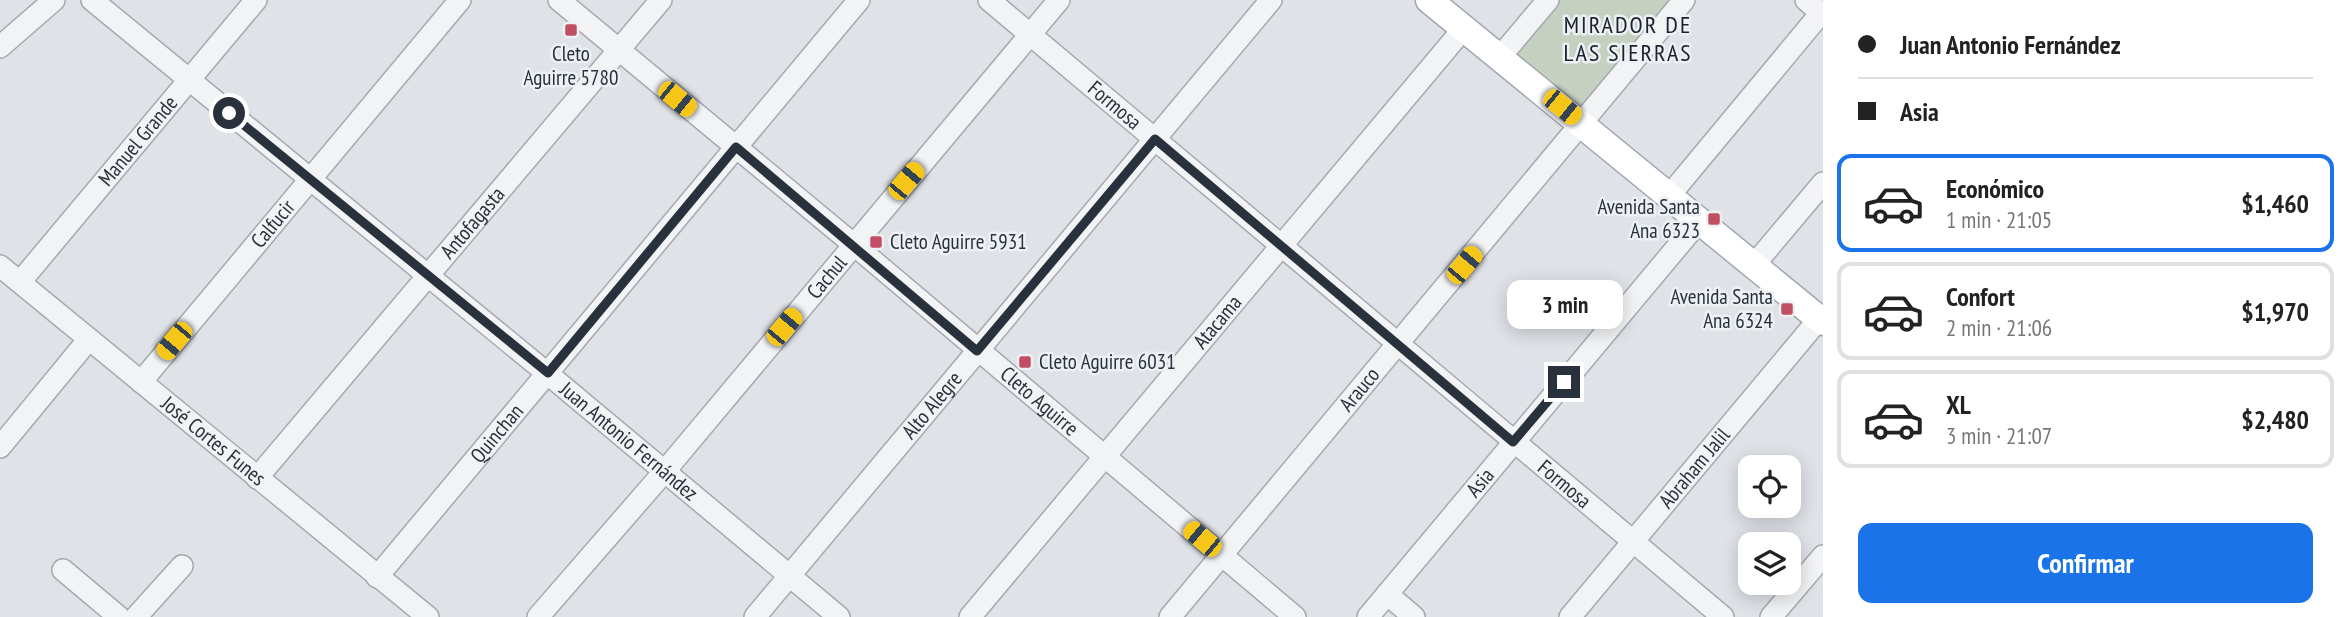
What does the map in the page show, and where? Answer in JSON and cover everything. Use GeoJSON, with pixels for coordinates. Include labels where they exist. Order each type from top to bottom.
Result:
{"type":"FeatureCollection","features":[{"type":"Feature","properties":{"kind":"main road"},"geometry":{"type":"LineString","coordinates":[[1429,0],[1821,321]]}},
{"type":"Feature","properties":{"kind":"street"},"geometry":{"type":"LineString","coordinates":[[0,47],[54,0]]}},
{"type":"Feature","properties":{"kind":"street","name":"Juan Antonio Fernández"},"geometry":{"type":"LineString","coordinates":[[92,0],[548,373],[839,617]]}},
{"type":"Feature","properties":{"kind":"street","name":"Manuel Grande"},"geometry":{"type":"LineString","coordinates":[[20,282],[256,0]]}},
{"type":"Feature","properties":{"kind":"street","name":"Cleto Aguirre"},"geometry":{"type":"LineString","coordinates":[[559,0],[1295,617]]}},
{"type":"Feature","properties":{"kind":"street","name":"Antofagasta"},"geometry":{"type":"LineString","coordinates":[[257,478],[661,0]]}},
{"type":"Feature","properties":{"kind":"street","name":"Quinchan"},"geometry":{"type":"LineString","coordinates":[[377,576],[859,0]]}},
{"type":"Feature","properties":{"kind":"street","name":"Formosa"},"geometry":{"type":"LineString","coordinates":[[989,0],[1723,617]]}},
{"type":"Feature","properties":{"kind":"street","name":"Cachul"},"geometry":{"type":"LineString","coordinates":[[538,617],[664,472],[1059,0]]}},
{"type":"Feature","properties":{"kind":"street","name":"Alto Alegre"},"geometry":{"type":"LineString","coordinates":[[755,617],[1271,0]]}},
{"type":"Feature","properties":{"kind":"street"},"geometry":{"type":"LineString","coordinates":[[1500,57],[1548,0]]}},
{"type":"Feature","properties":{"kind":"street","name":"Arauco"},"geometry":{"type":"LineString","coordinates":[[1170,617],[1684,0]]}},
{"type":"Feature","properties":{"kind":"street","name":"Calfucir"},"geometry":{"type":"LineString","coordinates":[[141,382],[451,3]]}},
{"type":"Feature","properties":{"kind":"street"},"geometry":{"type":"LineString","coordinates":[[1669,196],[1817,9]]}},
{"type":"Feature","properties":{"kind":"street","name":"Atacama"},"geometry":{"type":"LineString","coordinates":[[970,617],[1464,28]]}},
{"type":"Feature","properties":{"kind":"street"},"geometry":{"type":"LineString","coordinates":[[1754,265],[1823,183]]}},
{"type":"Feature","properties":{"kind":"street","name":"Asia"},"geometry":{"type":"LineString","coordinates":[[1368,617],[1699,221]]}},
{"type":"Feature","properties":{"kind":"street","name":"José Cortes Funes"},"geometry":{"type":"LineString","coordinates":[[0,266],[428,617]]}},
{"type":"Feature","properties":{"kind":"street","name":"Abraham Jalil"},"geometry":{"type":"LineString","coordinates":[[1570,617],[1821,321]]}},
{"type":"Feature","properties":{"kind":"street"},"geometry":{"type":"LineString","coordinates":[[0,447],[89,340]]}},
{"type":"Feature","properties":{"kind":"street"},"geometry":{"type":"LineString","coordinates":[[1771,617],[1823,556]]}},
{"type":"Feature","properties":{"kind":"street"},"geometry":{"type":"LineString","coordinates":[[136,617],[182,566]]}},
{"type":"Feature","properties":{"kind":"street"},"geometry":{"type":"LineString","coordinates":[[63,570],[119,617]]}},
{"type":"Feature","properties":{"kind":"street"},"geometry":{"type":"LineString","coordinates":[[1387,594],[1414,617]]}},
{"type":"Feature","properties":{"kind":"green space"},"geometry":{"type":"Polygon","coordinates":[[[1554,0],[1678,0],[1584,113],[1511,52],[1554,0]]]}},
{"type":"Feature","properties":{"kind":"place","name":"Cleto Aguirre 5780"},"geometry":{"type":"Point","coordinates":[571,30]}},
{"type":"Feature","properties":{"kind":"place","name":"Avenida Santa Ana 6323"},"geometry":{"type":"Point","coordinates":[1714,219]}},
{"type":"Feature","properties":{"kind":"place","name":"Cleto Aguirre 5931"},"geometry":{"type":"Point","coordinates":[876,242]}},
{"type":"Feature","properties":{"kind":"place","name":"Avenida Santa Ana 6324"},"geometry":{"type":"Point","coordinates":[1787,309]}},
{"type":"Feature","properties":{"kind":"place","name":"Cleto Aguirre 6031"},"geometry":{"type":"Point","coordinates":[1025,362]}},
{"type":"Feature","properties":{"kind":"district","name":"MIRADOR DE LAS SIERRAS"},"geometry":{"type":"Point","coordinates":[1628,39]}},
{"type":"Feature","properties":{"kind":"route"},"geometry":{"type":"LineString","coordinates":[[229,113],[548,373],[736,147],[977,351],[1155,139],[1513,442],[1564,382]]}}]}
